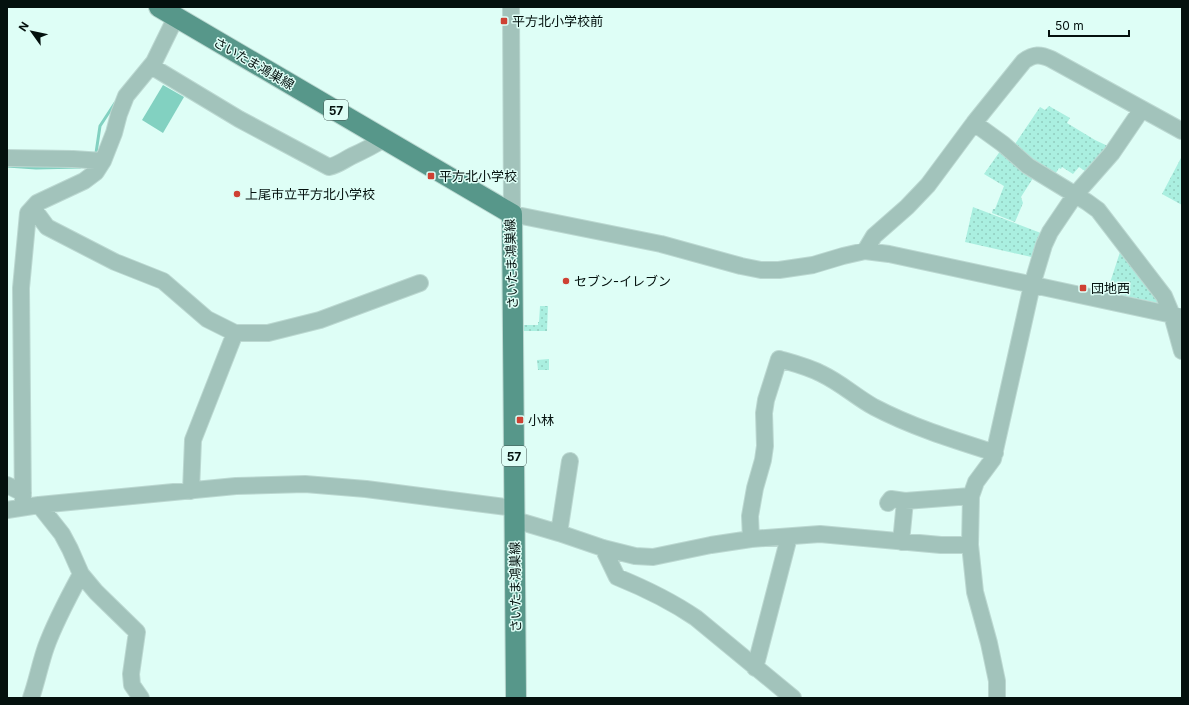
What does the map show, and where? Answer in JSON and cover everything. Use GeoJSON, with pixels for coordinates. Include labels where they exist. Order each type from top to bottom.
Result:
{"type":"FeatureCollection","features":[{"type":"Feature","properties":{"kind":"main road","name":"さいたま鴻巣線"},"geometry":{"type":"LineString","coordinates":[[159,7],[512,214],[516,698]]}},
{"type":"Feature","properties":{"kind":"street"},"geometry":{"type":"LineString","coordinates":[[510,7],[512,214],[654,242],[761,270],[779,270],[813,265],[865,251],[889,254],[1177,316]]}},
{"type":"Feature","properties":{"kind":"street"},"geometry":{"type":"LineString","coordinates":[[28,502],[21,288],[28,213],[37,203],[84,181],[96,172],[103,161],[126,96],[151,66],[176,17]]}},
{"type":"Feature","properties":{"kind":"street"},"geometry":{"type":"LineString","coordinates":[[865,251],[874,236],[907,207],[928,185],[1024,61],[1033,55],[1041,55],[1051,59],[1182,131]]}},
{"type":"Feature","properties":{"kind":"street"},"geometry":{"type":"LineString","coordinates":[[151,66],[239,119],[329,167],[335,166],[372,147],[384,139]]}},
{"type":"Feature","properties":{"kind":"street"},"geometry":{"type":"LineString","coordinates":[[997,698],[997,681],[989,643],[975,592],[970,545],[971,496],[976,482],[993,459],[995,453],[1032,285],[1050,232],[1075,195],[1112,153],[1142,109]]}},
{"type":"Feature","properties":{"kind":"street"},"geometry":{"type":"LineString","coordinates":[[974,124],[1003,144],[1028,166],[1098,210],[1164,296],[1177,316],[1182,351]]}},
{"type":"Feature","properties":{"kind":"street"},"geometry":{"type":"LineString","coordinates":[[7,158],[103,161]]}},
{"type":"Feature","properties":{"kind":"street"},"geometry":{"type":"LineString","coordinates":[[33,208],[47,227],[115,262],[162,281],[207,320],[235,332],[268,333],[320,320],[420,282]]}},
{"type":"Feature","properties":{"kind":"street"},"geometry":{"type":"LineString","coordinates":[[191,491],[193,440],[235,332]]}},
{"type":"Feature","properties":{"kind":"street"},"geometry":{"type":"LineString","coordinates":[[751,539],[750,516],[764,453],[764,413],[766,400],[779,359],[823,374],[874,406],[900,419],[995,453]]}},
{"type":"Feature","properties":{"kind":"street"},"geometry":{"type":"LineString","coordinates":[[560,533],[570,461]]}},
{"type":"Feature","properties":{"kind":"street"},"geometry":{"type":"LineString","coordinates":[[7,510],[28,502],[191,491],[236,486],[311,484],[358,488],[514,514],[560,533],[603,548],[635,556],[653,557],[711,545],[751,539],[820,534],[941,545],[970,545]]}},
{"type":"Feature","properties":{"kind":"street"},"geometry":{"type":"LineString","coordinates":[[7,485],[28,502],[62,534],[81,574],[96,592],[137,632],[131,674],[132,685],[141,698]]}},
{"type":"Feature","properties":{"kind":"street"},"geometry":{"type":"LineString","coordinates":[[888,503],[891,498],[905,501],[971,496]]}},
{"type":"Feature","properties":{"kind":"street"},"geometry":{"type":"LineString","coordinates":[[901,542],[905,501]]}},
{"type":"Feature","properties":{"kind":"street"},"geometry":{"type":"LineString","coordinates":[[755,668],[790,537]]}},
{"type":"Feature","properties":{"kind":"street"},"geometry":{"type":"LineString","coordinates":[[603,548],[617,577],[654,593],[680,607],[696,618],[793,698]]}},
{"type":"Feature","properties":{"kind":"street"},"geometry":{"type":"LineString","coordinates":[[32,698],[45,649],[81,574]]}},
{"type":"Feature","properties":{"kind":"shaded area"},"geometry":{"type":"Polygon","coordinates":[[[163,85],[184,97],[163,133],[142,120],[163,85]]]}},
{"type":"Feature","properties":{"kind":"shaded area"},"geometry":{"type":"Polygon","coordinates":[[[1049,106],[1070,118],[1067,123],[1110,147],[1088,173],[1079,167],[1073,174],[1062,167],[1061,169],[1059,168],[1054,176],[1013,147],[1040,107],[1045,110],[1049,106]]]}},
{"type":"Feature","properties":{"kind":"shaded area"},"geometry":{"type":"Polygon","coordinates":[[[1003,147],[1035,175],[1021,197],[1023,203],[1015,222],[992,213],[1004,186],[984,174],[1003,147]]]}},
{"type":"Feature","properties":{"kind":"shaded area"},"geometry":{"type":"Polygon","coordinates":[[[1182,156],[1182,205],[1162,194],[1182,156]]]}},
{"type":"Feature","properties":{"kind":"shaded area"},"geometry":{"type":"Polygon","coordinates":[[[973,207],[1046,235],[1036,258],[965,242],[973,207]]]}},
{"type":"Feature","properties":{"kind":"shaded area"},"geometry":{"type":"Polygon","coordinates":[[[1121,249],[1163,304],[1107,292],[1121,249]]]}},
{"type":"Feature","properties":{"kind":"shaded area"},"geometry":{"type":"Polygon","coordinates":[[[540,306],[548,306],[547,331],[522,331],[523,325],[538,325],[540,306]]]}},
{"type":"Feature","properties":{"kind":"shaded area"},"geometry":{"type":"Polygon","coordinates":[[[549,359],[549,370],[538,370],[537,360],[549,359]]]}},
{"type":"Feature","properties":{"kind":"waterway"},"geometry":{"type":"LineString","coordinates":[[95,154],[100,126],[115,103]]}},
{"type":"Feature","properties":{"kind":"waterway"},"geometry":{"type":"LineString","coordinates":[[7,166],[36,168],[80,167]]}},
{"type":"Feature","properties":{"kind":"place","name":"平方北小学校前"},"geometry":{"type":"Point","coordinates":[504,21]}},
{"type":"Feature","properties":{"kind":"place","name":"平方北小学校"},"geometry":{"type":"Point","coordinates":[431,176]}},
{"type":"Feature","properties":{"kind":"place","name":"上尾市立平方北小学校"},"geometry":{"type":"Point","coordinates":[237,194]}},
{"type":"Feature","properties":{"kind":"place","name":"セブン-イレブン"},"geometry":{"type":"Point","coordinates":[566,281]}},
{"type":"Feature","properties":{"kind":"place","name":"団地西"},"geometry":{"type":"Point","coordinates":[1083,288]}},
{"type":"Feature","properties":{"kind":"place","name":"小林"},"geometry":{"type":"Point","coordinates":[520,420]}}]}
